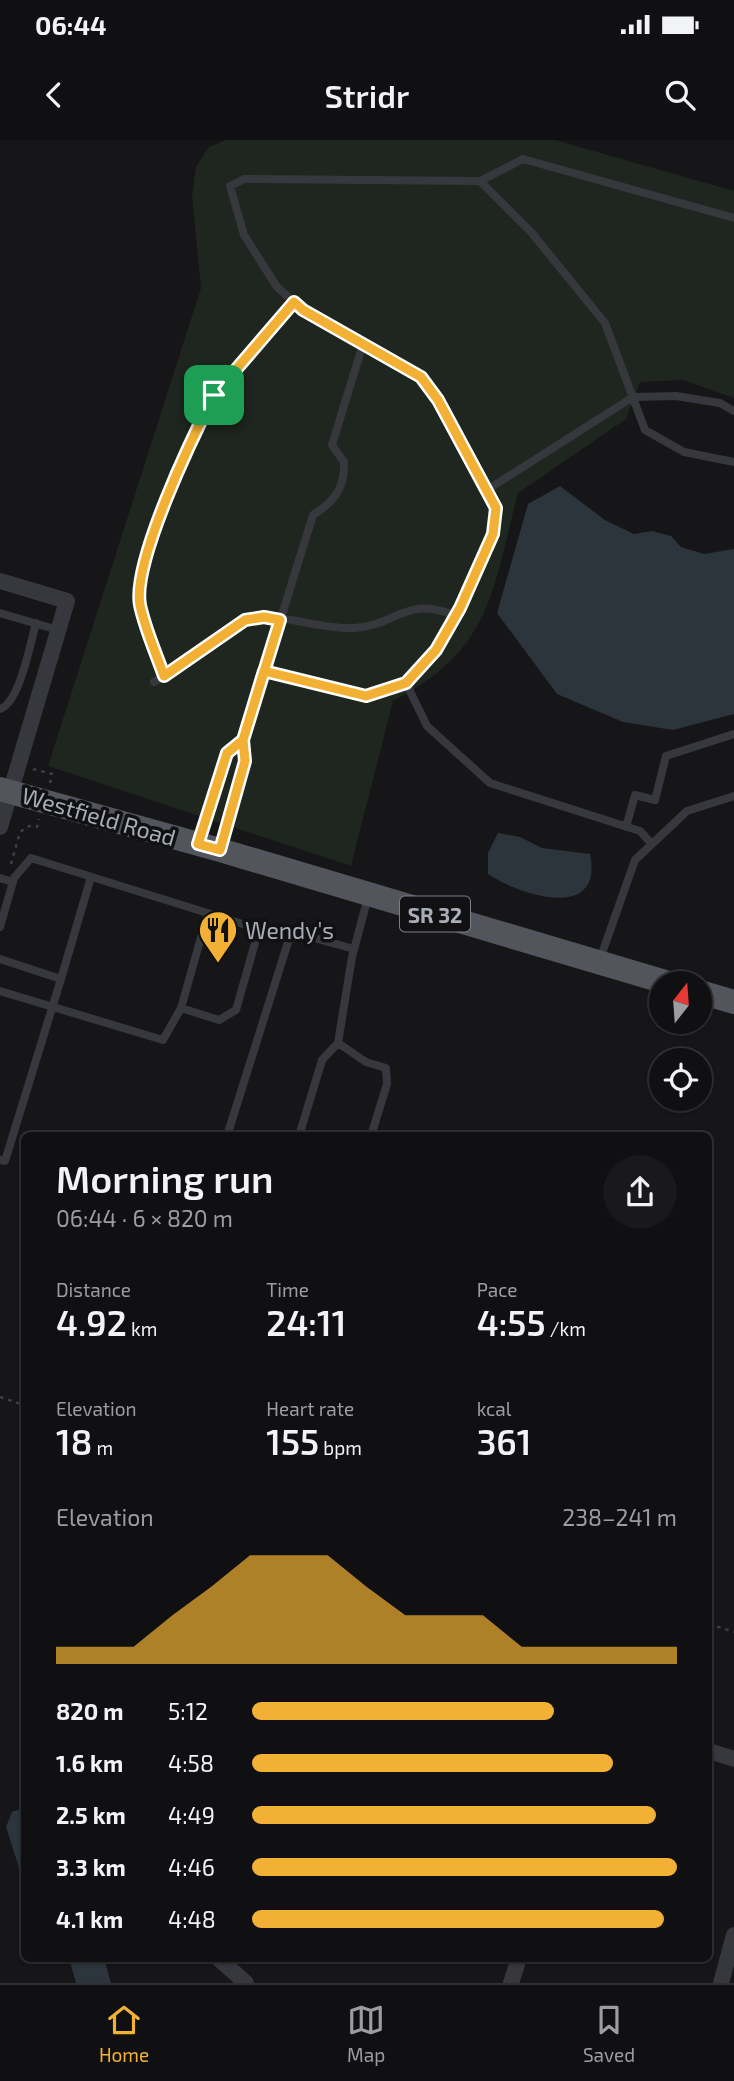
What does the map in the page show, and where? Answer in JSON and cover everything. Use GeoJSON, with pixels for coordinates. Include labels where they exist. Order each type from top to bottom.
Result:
{"type":"FeatureCollection","features":[{"type":"Feature","properties":{"kind":"main road","name":"Westfield Road"},"geometry":{"type":"LineString","coordinates":[[4,787],[649,977]]}},
{"type":"Feature","properties":{"kind":"main road"},"geometry":{"type":"LineString","coordinates":[[712,996],[734,1002]]}},
{"type":"Feature","properties":{"kind":"street"},"geometry":{"type":"LineString","coordinates":[[0,581],[67,601],[18,764],[4,787],[0,827]]}},
{"type":"Feature","properties":{"kind":"street"},"geometry":{"type":"LineString","coordinates":[[712,1752],[734,1759]]}},
{"type":"Feature","properties":{"kind":"street"},"geometry":{"type":"LineString","coordinates":[[721,1983],[734,1935]]}},
{"type":"Feature","properties":{"kind":"street"},"geometry":{"type":"LineString","coordinates":[[222,1962],[246,1983]]}},
{"type":"Feature","properties":{"kind":"street"},"geometry":{"type":"LineString","coordinates":[[511,1983],[518,1962]]}},
{"type":"Feature","properties":{"kind":"lane"},"geometry":{"type":"LineString","coordinates":[[264,671],[366,696],[406,683],[436,650],[456,616],[493,534],[496,508],[438,400],[421,377],[294,302],[277,287],[244,235],[230,186],[244,179],[480,181],[523,159],[734,218]]}},
{"type":"Feature","properties":{"kind":"lane"},"geometry":{"type":"LineString","coordinates":[[480,181],[531,232],[605,323],[645,430],[684,452],[734,463]]}},
{"type":"Feature","properties":{"kind":"lane"},"geometry":{"type":"LineString","coordinates":[[164,676],[140,603],[142,566],[187,446],[214,395],[294,302]]}},
{"type":"Feature","properties":{"kind":"lane"},"geometry":{"type":"LineString","coordinates":[[209,847],[245,761],[243,740],[313,515],[328,506],[340,491],[344,462],[332,445],[363,344]]}},
{"type":"Feature","properties":{"kind":"lane"},"geometry":{"type":"LineString","coordinates":[[487,490],[633,397],[676,396],[720,403],[734,411]]}},
{"type":"Feature","properties":{"kind":"lane"},"geometry":{"type":"LineString","coordinates":[[154,682],[245,620],[264,617],[356,628],[422,606],[435,607],[456,616]]}},
{"type":"Feature","properties":{"kind":"lane"},"geometry":{"type":"LineString","coordinates":[[0,613],[58,630]]}},
{"type":"Feature","properties":{"kind":"lane"},"geometry":{"type":"LineString","coordinates":[[4,708],[15,694],[36,623]]}},
{"type":"Feature","properties":{"kind":"lane"},"geometry":{"type":"LineString","coordinates":[[406,683],[427,726],[490,783],[640,831],[651,843]]}},
{"type":"Feature","properties":{"kind":"lane"},"geometry":{"type":"LineString","coordinates":[[626,827],[635,795],[655,800],[666,756],[734,734]]}},
{"type":"Feature","properties":{"kind":"lane"},"geometry":{"type":"LineString","coordinates":[[209,847],[227,753],[243,740]]}},
{"type":"Feature","properties":{"kind":"lane"},"geometry":{"type":"LineString","coordinates":[[599,962],[635,860],[687,811],[734,796]]}},
{"type":"Feature","properties":{"kind":"lane"},"geometry":{"type":"LineString","coordinates":[[0,928],[7,880],[31,858],[246,925],[256,943],[236,1010],[219,1020],[181,1008]]}},
{"type":"Feature","properties":{"kind":"lane"},"geometry":{"type":"LineString","coordinates":[[0,1160],[5,1161],[91,877]]}},
{"type":"Feature","properties":{"kind":"lane"},"geometry":{"type":"LineString","coordinates":[[300,1132],[322,1060],[338,1043],[354,949],[369,894]]}},
{"type":"Feature","properties":{"kind":"lane"},"geometry":{"type":"LineString","coordinates":[[0,991],[163,1040],[181,1008],[208,913]]}},
{"type":"Feature","properties":{"kind":"lane"},"geometry":{"type":"LineString","coordinates":[[228,1132],[289,939],[307,936],[354,949]]}},
{"type":"Feature","properties":{"kind":"lane"},"geometry":{"type":"LineString","coordinates":[[0,959],[61,979]]}},
{"type":"Feature","properties":{"kind":"lane"},"geometry":{"type":"LineString","coordinates":[[338,1043],[366,1062],[386,1068],[387,1084],[372,1132]]}},
{"type":"Feature","properties":{"kind":"path"},"geometry":{"type":"LineString","coordinates":[[7,880],[20,832],[29,826],[37,827],[52,774],[18,764]]}},
{"type":"Feature","properties":{"kind":"path"},"geometry":{"type":"LineString","coordinates":[[0,1397],[21,1404]]}},
{"type":"Feature","properties":{"kind":"path"},"geometry":{"type":"LineString","coordinates":[[712,1625],[734,1632]]}},
{"type":"Feature","properties":{"kind":"shaded area"},"geometry":{"type":"Polygon","coordinates":[[[226,140],[555,140],[734,191],[734,398],[683,380],[640,382],[626,419],[518,493],[493,589],[483,615],[469,639],[451,661],[426,681],[393,701],[351,866],[48,766],[201,288],[192,196],[196,167],[209,147],[226,140]]]}},
{"type":"Feature","properties":{"kind":"shaded area"},"geometry":{"type":"Polygon","coordinates":[[[560,486],[605,520],[634,534],[652,531],[671,536],[681,547],[704,554],[734,549],[734,714],[673,730],[623,722],[557,694],[497,613],[528,504],[560,486]]]}},
{"type":"Feature","properties":{"kind":"shaded area"},"geometry":{"type":"Polygon","coordinates":[[[498,833],[520,837],[542,848],[590,854],[591,875],[584,889],[572,896],[556,898],[519,890],[488,874],[488,853],[498,833]]]}},
{"type":"Feature","properties":{"kind":"shaded area"},"geometry":{"type":"Polygon","coordinates":[[[21,1809],[21,1874],[6,1827],[12,1812],[21,1809]]]}},
{"type":"Feature","properties":{"kind":"shaded area"},"geometry":{"type":"Polygon","coordinates":[[[70,1962],[105,1962],[111,1983],[76,1983],[70,1962]]]}},
{"type":"Feature","properties":{"kind":"place","name":"Wendy's"},"geometry":{"type":"Point","coordinates":[218,964]}},
{"type":"Feature","properties":{"kind":"route"},"geometry":{"type":"LineString","coordinates":[[214,395],[187,446],[142,566],[140,603],[164,676],[196,657],[245,620],[264,617],[280,620],[243,740],[245,761],[220,850],[198,844],[227,753],[243,740],[264,671],[366,696],[406,683],[436,650],[460,608],[493,534],[496,508],[438,400],[421,377],[303,310],[294,302],[214,395]]}}]}
